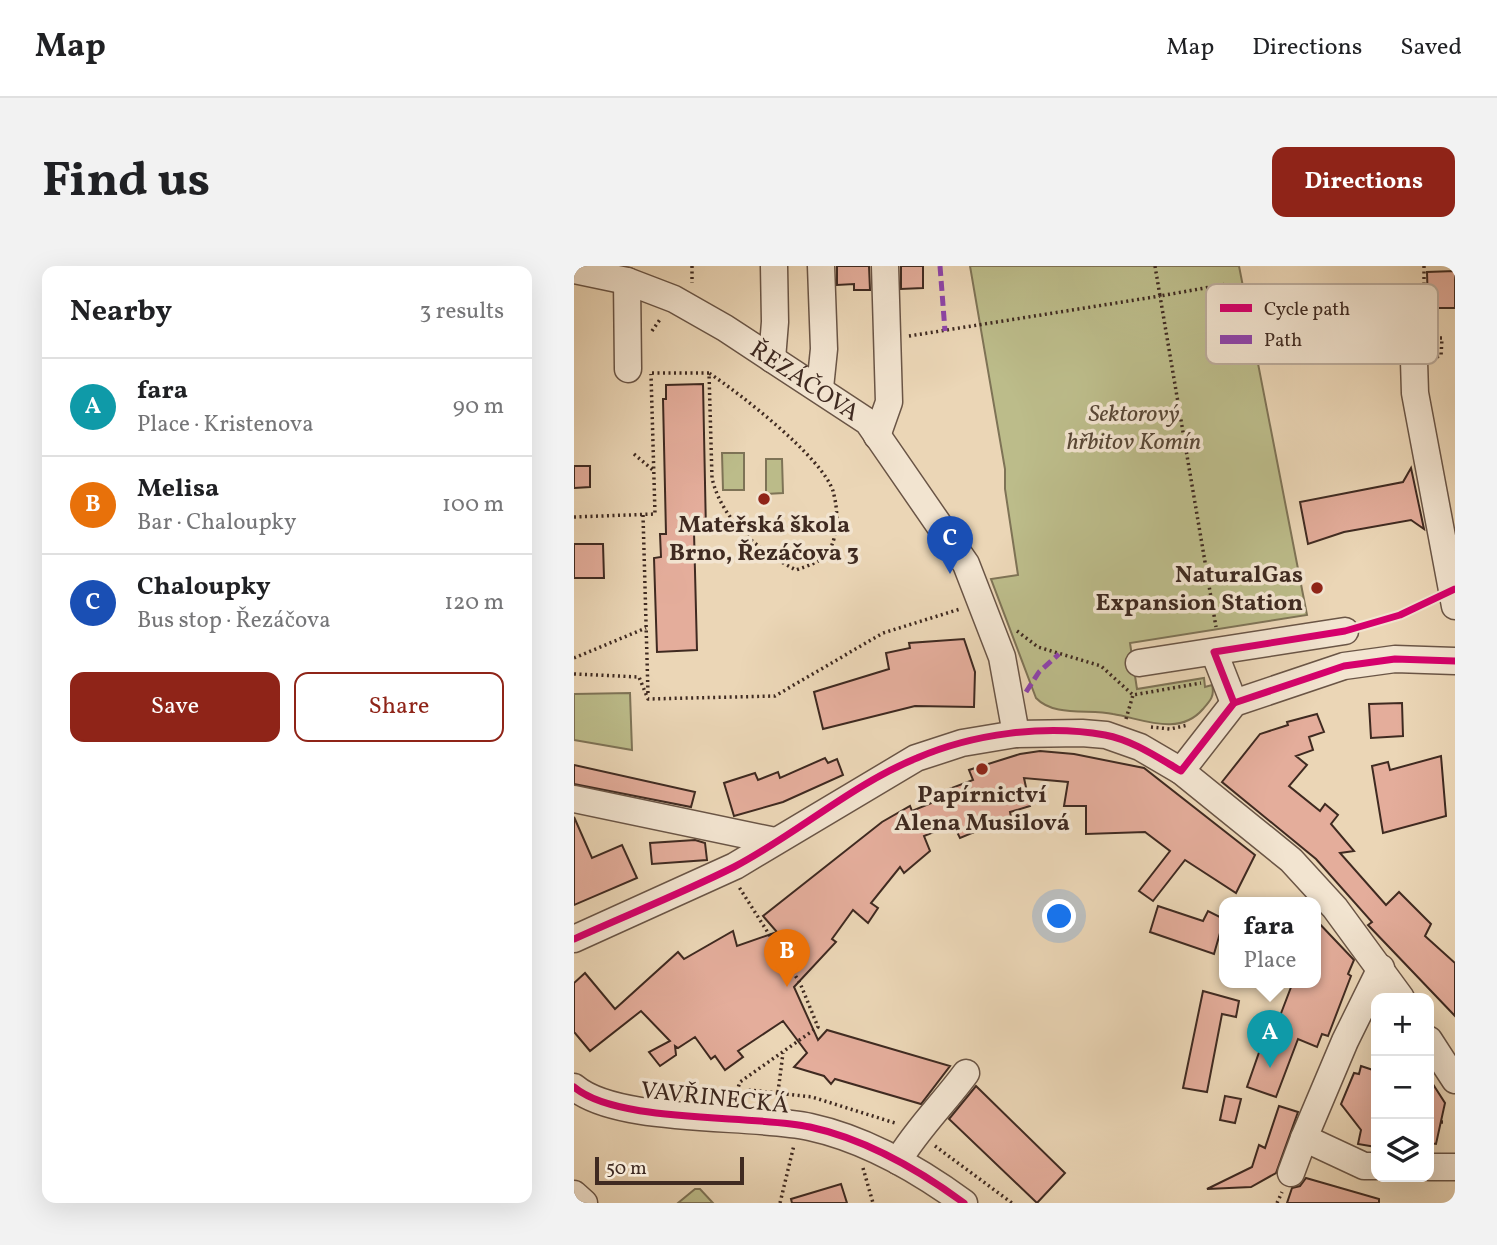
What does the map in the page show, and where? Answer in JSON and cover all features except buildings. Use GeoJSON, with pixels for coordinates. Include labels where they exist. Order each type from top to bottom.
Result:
{"type":"FeatureCollection","features":[{"type":"Feature","properties":{"kind":"street"},"geometry":{"type":"LineString","coordinates":[[772,359],[775,322],[774,266]]}},
{"type":"Feature","properties":{"kind":"street"},"geometry":{"type":"LineString","coordinates":[[820,388],[824,349],[821,266]]}},
{"type":"Feature","properties":{"kind":"street"},"geometry":{"type":"LineString","coordinates":[[877,436],[889,402],[885,266]]}},
{"type":"Feature","properties":{"kind":"street","name":"ŘEZÁČOVA"},"geometry":{"type":"LineString","coordinates":[[574,270],[626,281],[674,299],[820,388],[868,422],[966,564],[1002,657],[1016,734]]}},
{"type":"Feature","properties":{"kind":"street"},"geometry":{"type":"LineString","coordinates":[[626,281],[644,368]]}},
{"type":"Feature","properties":{"kind":"street"},"geometry":{"type":"LineString","coordinates":[[1414,364],[1415,393],[1454,595]]}},
{"type":"Feature","properties":{"kind":"street"},"geometry":{"type":"LineString","coordinates":[[1139,663],[1345,631]]}},
{"type":"Feature","properties":{"kind":"street"},"geometry":{"type":"LineString","coordinates":[[1217,651],[1232,696]]}},
{"type":"Feature","properties":{"kind":"street"},"geometry":{"type":"LineString","coordinates":[[1181,771],[1232,696],[1344,666],[1395,659],[1455,661]]}},
{"type":"Feature","properties":{"kind":"street"},"geometry":{"type":"LineString","coordinates":[[574,939],[735,866],[916,758],[962,743],[1016,734],[1063,732],[1106,735],[1140,747],[1181,771],[1291,860],[1335,908],[1398,993]]}},
{"type":"Feature","properties":{"kind":"street"},"geometry":{"type":"LineString","coordinates":[[574,799],[775,841]]}},
{"type":"Feature","properties":{"kind":"street"},"geometry":{"type":"LineString","coordinates":[[1291,1173],[1345,1041],[1381,968]]}},
{"type":"Feature","properties":{"kind":"street"},"geometry":{"type":"LineString","coordinates":[[1434,1048],[1455,1080]]}},
{"type":"Feature","properties":{"kind":"street"},"geometry":{"type":"LineString","coordinates":[[898,1161],[911,1139],[944,1104],[966,1073]]}},
{"type":"Feature","properties":{"kind":"street","name":"VAVŘINECKÁ"},"geometry":{"type":"LineString","coordinates":[[575,1090],[639,1111],[813,1128],[854,1141],[898,1161],[964,1203]]}},
{"type":"Feature","properties":{"kind":"street"},"geometry":{"type":"LineString","coordinates":[[1304,1138],[1364,1166],[1371,1166]]}},
{"type":"Feature","properties":{"kind":"street"},"geometry":{"type":"LineString","coordinates":[[1434,1167],[1455,1167]]}},
{"type":"Feature","properties":{"kind":"street"},"geometry":{"type":"LineString","coordinates":[[574,1194],[584,1203]]}},
{"type":"Feature","properties":{"kind":"path"},"geometry":{"type":"LineString","coordinates":[[692,266],[692,288]]}},
{"type":"Feature","properties":{"kind":"path"},"geometry":{"type":"LineString","coordinates":[[1156,266],[1217,651]]}},
{"type":"Feature","properties":{"kind":"path"},"geometry":{"type":"LineString","coordinates":[[1424,266],[1424,284]]}},
{"type":"Feature","properties":{"kind":"path"},"geometry":{"type":"LineString","coordinates":[[887,340],[1206,288]]}},
{"type":"Feature","properties":{"kind":"path"},"geometry":{"type":"LineString","coordinates":[[652,339],[652,328],[663,316],[670,320]]}},
{"type":"Feature","properties":{"kind":"path"},"geometry":{"type":"LineString","coordinates":[[1438,338],[1442,338],[1441,356],[1438,357]]}},
{"type":"Feature","properties":{"kind":"path"},"geometry":{"type":"LineString","coordinates":[[574,517],[655,514],[654,472],[644,368],[709,373],[739,393],[791,441],[832,488],[838,517],[834,547],[818,562],[796,570],[768,556],[732,519],[716,495],[712,478],[709,373]]}},
{"type":"Feature","properties":{"kind":"path"},"geometry":{"type":"LineString","coordinates":[[634,454],[654,472]]}},
{"type":"Feature","properties":{"kind":"path"},"geometry":{"type":"LineString","coordinates":[[643,515],[648,699]]}},
{"type":"Feature","properties":{"kind":"path"},"geometry":{"type":"LineString","coordinates":[[1345,631],[1454,595]]}},
{"type":"Feature","properties":{"kind":"path"},"geometry":{"type":"LineString","coordinates":[[648,699],[775,696],[883,633],[981,603]]}},
{"type":"Feature","properties":{"kind":"path"},"geometry":{"type":"LineString","coordinates":[[1010,625],[1038,647],[1101,666],[1133,695]]}},
{"type":"Feature","properties":{"kind":"path"},"geometry":{"type":"LineString","coordinates":[[574,658],[647,628]]}},
{"type":"Feature","properties":{"kind":"path"},"geometry":{"type":"LineString","coordinates":[[574,674],[639,677],[648,699]]}},
{"type":"Feature","properties":{"kind":"path"},"geometry":{"type":"LineString","coordinates":[[1133,695],[1213,680],[1218,697],[1232,696]]}},
{"type":"Feature","properties":{"kind":"path"},"geometry":{"type":"LineString","coordinates":[[1125,721],[1133,695]]}},
{"type":"Feature","properties":{"kind":"path"},"geometry":{"type":"LineString","coordinates":[[1118,720],[1170,729],[1192,723]]}},
{"type":"Feature","properties":{"kind":"path"},"geometry":{"type":"LineString","coordinates":[[729,1118],[740,1082],[818,1027],[800,983],[734,880]]}},
{"type":"Feature","properties":{"kind":"path"},"geometry":{"type":"LineString","coordinates":[[778,1092],[784,1051]]}},
{"type":"Feature","properties":{"kind":"path"},"geometry":{"type":"LineString","coordinates":[[780,1203],[795,1140]]}},
{"type":"Feature","properties":{"kind":"path"},"geometry":{"type":"LineString","coordinates":[[860,1159],[873,1203]]}},
{"type":"Feature","properties":{"kind":"green space","name":"Sektorový hřbitov Komín"},"geometry":{"type":"Polygon","coordinates":[[[970,266],[1239,266],[1243,284],[1206,284],[1206,364],[1258,364],[1307,615],[1130,643],[1137,689],[1204,678],[1205,687],[1212,685],[1211,698],[1203,709],[1183,722],[1160,724],[1113,714],[1062,710],[1043,704],[1036,698],[991,579],[1018,575],[1005,489],[1005,469],[970,266]]]}},
{"type":"Feature","properties":{"kind":"green space"},"geometry":{"type":"Polygon","coordinates":[[[722,453],[744,453],[744,490],[723,490],[722,453]]]}},
{"type":"Feature","properties":{"kind":"green space"},"geometry":{"type":"Polygon","coordinates":[[[766,459],[782,459],[783,493],[766,494],[766,459]]]}},
{"type":"Feature","properties":{"kind":"green space"},"geometry":{"type":"Polygon","coordinates":[[[630,693],[632,750],[574,740],[574,694],[630,693]]]}},
{"type":"Feature","properties":{"kind":"green space"},"geometry":{"type":"Polygon","coordinates":[[[695,1189],[700,1189],[713,1203],[678,1203],[695,1189]]]}},
{"type":"Feature","properties":{"kind":"marked path"},"geometry":{"type":"LineString","coordinates":[[940,266],[945,331]]}},
{"type":"Feature","properties":{"kind":"marked path"},"geometry":{"type":"LineString","coordinates":[[1026,692],[1039,672],[1059,654]]}},
{"type":"Feature","properties":{"kind":"cycle path"},"geometry":{"type":"LineString","coordinates":[[1234,703],[1214,652],[1345,631],[1400,615],[1455,589]]}},
{"type":"Feature","properties":{"kind":"cycle path"},"geometry":{"type":"LineString","coordinates":[[574,939],[734,867],[869,782],[938,750],[1009,733],[1082,732],[1125,741],[1181,771],[1234,703],[1344,666],[1395,659],[1455,661]]}},
{"type":"Feature","properties":{"kind":"cycle path"},"geometry":{"type":"LineString","coordinates":[[574,1087],[594,1099],[621,1107],[686,1116],[785,1123],[831,1132],[891,1157],[964,1203]]}},
{"type":"Feature","properties":{"kind":"place","name":"Mateřská škola Brno, Řezáčova 3"},"geometry":{"type":"Point","coordinates":[764,499]}},
{"type":"Feature","properties":{"kind":"place","name":"Chaloupky"},"geometry":{"type":"Point","coordinates":[950,574]}},
{"type":"Feature","properties":{"kind":"place","name":"NaturalGas Expansion Station"},"geometry":{"type":"Point","coordinates":[1317,588]}},
{"type":"Feature","properties":{"kind":"place","name":"Papírnictví Alena Musilová"},"geometry":{"type":"Point","coordinates":[982,769]}},
{"type":"Feature","properties":{"kind":"place","name":"Melisa"},"geometry":{"type":"Point","coordinates":[787,987]}},
{"type":"Feature","properties":{"kind":"place","name":"fara"},"geometry":{"type":"Point","coordinates":[1270,1068]}}]}
